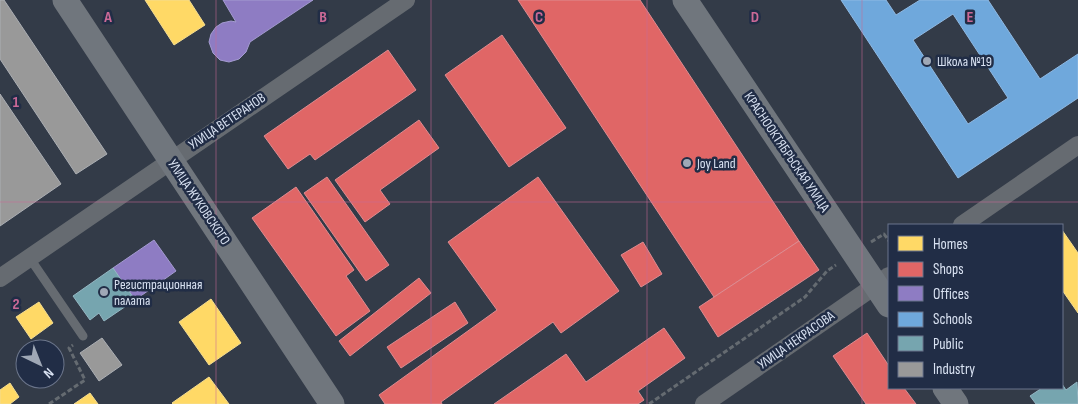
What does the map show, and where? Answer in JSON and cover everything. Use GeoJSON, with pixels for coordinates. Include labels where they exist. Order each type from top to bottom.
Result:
{"type":"FeatureCollection","features":[{"type":"Feature","properties":{"kind":"street","name":"УЛИЦА ЖУКОВСКОГО"},"geometry":{"type":"LineString","coordinates":[[65,0],[332,404]]}},
{"type":"Feature","properties":{"kind":"street","name":"УЛИЦА ВЕТЕРАНОВ"},"geometry":{"type":"LineString","coordinates":[[0,278],[406,0]]}},
{"type":"Feature","properties":{"kind":"street","name":"КРАСНООКТЯБРЬСКАЯ УЛИЦА"},"geometry":{"type":"LineString","coordinates":[[685,0],[854,253],[885,289]]}},
{"type":"Feature","properties":{"kind":"street"},"geometry":{"type":"LineString","coordinates":[[963,224],[1078,145]]}},
{"type":"Feature","properties":{"kind":"street","name":"УЛИЦА НЕКРАСОВА"},"geometry":{"type":"LineString","coordinates":[[704,404],[885,289]]}},
{"type":"Feature","properties":{"kind":"street"},"geometry":{"type":"LineString","coordinates":[[946,389],[956,404]]}},
{"type":"Feature","properties":{"kind":"lane"},"geometry":{"type":"LineString","coordinates":[[29,258],[83,336]]}},
{"type":"Feature","properties":{"kind":"path"},"geometry":{"type":"LineString","coordinates":[[649,404],[805,298],[827,271],[884,234],[888,240]]}},
{"type":"Feature","properties":{"kind":"path"},"geometry":{"type":"LineString","coordinates":[[50,404],[85,380],[68,348],[83,336]]}},
{"type":"Feature","properties":{"kind":"building: Homes"},"geometry":{"type":"Polygon","coordinates":[[[145,0],[189,0],[205,25],[174,45],[145,0]]]}},
{"type":"Feature","properties":{"kind":"building: Homes"},"geometry":{"type":"Polygon","coordinates":[[[1063,231],[1078,253],[1078,313],[1063,291],[1063,231]]]}},
{"type":"Feature","properties":{"kind":"building: Homes"},"geometry":{"type":"Polygon","coordinates":[[[211,299],[241,343],[209,365],[179,322],[211,299]]]}},
{"type":"Feature","properties":{"kind":"building: Homes"},"geometry":{"type":"Polygon","coordinates":[[[39,302],[53,323],[31,339],[16,317],[39,302]]]}},
{"type":"Feature","properties":{"kind":"building: Homes"},"geometry":{"type":"Polygon","coordinates":[[[209,377],[229,404],[172,403],[209,377]]]}},
{"type":"Feature","properties":{"kind":"building: Homes"},"geometry":{"type":"Polygon","coordinates":[[[10,383],[19,397],[10,404],[0,404],[0,390],[10,383]]]}},
{"type":"Feature","properties":{"kind":"building: Homes"},"geometry":{"type":"Polygon","coordinates":[[[90,393],[98,404],[74,404],[90,393]]]}},
{"type":"Feature","properties":{"kind":"building: Shops"},"geometry":{"type":"Polygon","coordinates":[[[518,0],[640,0],[799,241],[714,297],[518,0]]]}},
{"type":"Feature","properties":{"kind":"building: Shops"},"geometry":{"type":"Polygon","coordinates":[[[502,35],[566,128],[509,167],[445,75],[502,35]]]}},
{"type":"Feature","properties":{"kind":"building: Shops"},"geometry":{"type":"Polygon","coordinates":[[[388,50],[416,90],[315,160],[310,154],[288,169],[264,136],[388,50]]]}},
{"type":"Feature","properties":{"kind":"building: Shops"},"geometry":{"type":"Polygon","coordinates":[[[419,120],[439,148],[380,190],[390,204],[365,222],[335,180],[419,120]]]}},
{"type":"Feature","properties":{"kind":"building: Shops"},"geometry":{"type":"Polygon","coordinates":[[[327,177],[389,265],[366,281],[304,193],[327,177]]]}},
{"type":"Feature","properties":{"kind":"building: Shops"},"geometry":{"type":"Polygon","coordinates":[[[538,177],[619,291],[561,333],[553,322],[441,402],[442,404],[385,404],[379,395],[497,310],[448,242],[538,177]]]}},
{"type":"Feature","properties":{"kind":"building: Shops"},"geometry":{"type":"Polygon","coordinates":[[[296,187],[354,270],[346,276],[370,311],[336,336],[252,218],[296,187]]]}},
{"type":"Feature","properties":{"kind":"building: Shops"},"geometry":{"type":"Polygon","coordinates":[[[799,241],[819,270],[718,337],[699,307],[799,241]]]}},
{"type":"Feature","properties":{"kind":"building: Shops"},"geometry":{"type":"Polygon","coordinates":[[[643,242],[662,274],[641,287],[621,255],[643,242]]]}},
{"type":"Feature","properties":{"kind":"building: Shops"},"geometry":{"type":"Polygon","coordinates":[[[419,278],[431,293],[350,356],[339,341],[419,278]]]}},
{"type":"Feature","properties":{"kind":"building: Shops"},"geometry":{"type":"Polygon","coordinates":[[[455,302],[468,323],[401,368],[387,347],[455,302]]]}},
{"type":"Feature","properties":{"kind":"building: Shops"},"geometry":{"type":"Polygon","coordinates":[[[664,328],[685,358],[638,391],[644,400],[638,404],[494,404],[566,354],[586,382],[664,328]]]}},
{"type":"Feature","properties":{"kind":"building: Shops"},"geometry":{"type":"Polygon","coordinates":[[[867,333],[888,364],[888,389],[905,389],[916,404],[866,404],[833,356],[867,333]]]}},
{"type":"Feature","properties":{"kind":"building: Offices"},"geometry":{"type":"Polygon","coordinates":[[[223,0],[313,0],[250,42],[246,52],[239,59],[229,62],[220,60],[213,53],[209,42],[211,34],[216,27],[222,23],[236,22],[223,0]]]}},
{"type":"Feature","properties":{"kind":"building: Offices"},"geometry":{"type":"Polygon","coordinates":[[[154,240],[176,271],[135,300],[113,268],[154,240]]]}},
{"type":"Feature","properties":{"kind":"building: Schools"},"geometry":{"type":"Polygon","coordinates":[[[841,0],[886,0],[896,15],[920,0],[988,0],[1040,79],[1078,54],[1078,98],[958,178],[841,0]],[[953,14],[913,40],[968,124],[1008,98],[953,14]]]}},
{"type":"Feature","properties":{"kind":"building: Public","name":"Регистрационная палата"},"geometry":{"type":"Polygon","coordinates":[[[113,268],[135,300],[104,321],[99,313],[90,320],[73,296],[113,268]]]}},
{"type":"Feature","properties":{"kind":"building: Public"},"geometry":{"type":"Polygon","coordinates":[[[1077,382],[1078,404],[1036,404],[1030,396],[1040,389],[1063,389],[1063,386],[1066,390],[1077,382]]]}},
{"type":"Feature","properties":{"kind":"building: Industry"},"geometry":{"type":"Polygon","coordinates":[[[0,0],[4,0],[107,154],[76,174],[0,59],[0,0]]]}},
{"type":"Feature","properties":{"kind":"building: Industry"},"geometry":{"type":"Polygon","coordinates":[[[0,94],[61,184],[0,226],[0,94]]]}},
{"type":"Feature","properties":{"kind":"building: Industry"},"geometry":{"type":"Polygon","coordinates":[[[102,338],[122,365],[99,381],[80,353],[102,338]]]}},
{"type":"Feature","properties":{"kind":"place","name":"Школа №19"},"geometry":{"type":"Point","coordinates":[927,61]}},
{"type":"Feature","properties":{"kind":"place","name":"Joy Land"},"geometry":{"type":"Point","coordinates":[687,163]}},
{"type":"Feature","properties":{"kind":"place","name":"Регистрационная палата"},"geometry":{"type":"Point","coordinates":[104,292]}}]}
